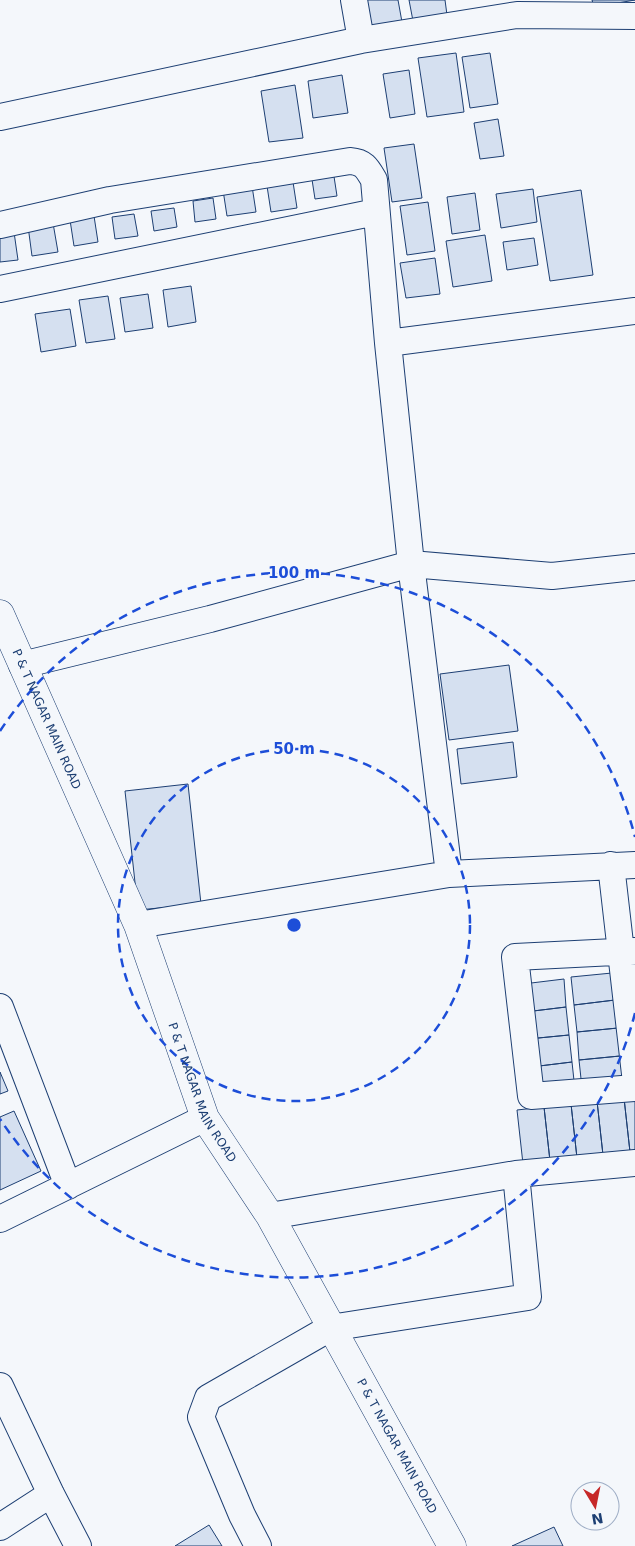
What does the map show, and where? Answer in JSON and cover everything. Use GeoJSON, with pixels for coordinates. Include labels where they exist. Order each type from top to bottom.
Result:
{"type":"FeatureCollection","features":[{"type":"Feature","properties":{"kind":"main road","name":"P & T NAGAR MAIN ROAD"},"geometry":{"type":"LineString","coordinates":[[0,614],[138,925],[205,1118],[270,1216],[451,1546]]}},
{"type":"Feature","properties":{"kind":"street"},"geometry":{"type":"LineString","coordinates":[[354,0],[361,40]]}},
{"type":"Feature","properties":{"kind":"street"},"geometry":{"type":"LineString","coordinates":[[0,116],[516,7],[635,16]]}},
{"type":"Feature","properties":{"kind":"street"},"geometry":{"type":"LineString","coordinates":[[0,225],[110,200],[350,161],[360,162],[367,167],[374,180],[388,343],[411,564],[449,874]]}},
{"type":"Feature","properties":{"kind":"street"},"geometry":{"type":"LineString","coordinates":[[0,289],[376,212]]}},
{"type":"Feature","properties":{"kind":"street"},"geometry":{"type":"LineString","coordinates":[[388,343],[635,311]]}},
{"type":"Feature","properties":{"kind":"street"},"geometry":{"type":"LineString","coordinates":[[22,664],[210,618],[411,564],[552,576],[635,567]]}},
{"type":"Feature","properties":{"kind":"street"},"geometry":{"type":"LineString","coordinates":[[138,925],[449,874],[623,865],[635,1074]]}},
{"type":"Feature","properties":{"kind":"street"},"geometry":{"type":"LineString","coordinates":[[628,951],[514,957],[531,1096],[635,1088]]}},
{"type":"Feature","properties":{"kind":"street"},"geometry":{"type":"LineString","coordinates":[[0,1008],[68,1186]]}},
{"type":"Feature","properties":{"kind":"street"},"geometry":{"type":"LineString","coordinates":[[0,1219],[205,1118]]}},
{"type":"Feature","properties":{"kind":"street"},"geometry":{"type":"LineString","coordinates":[[270,1216],[516,1174],[635,1163]]}},
{"type":"Feature","properties":{"kind":"street"},"geometry":{"type":"LineString","coordinates":[[258,1546],[242,1514],[201,1417],[208,1398],[330,1328],[528,1298],[516,1174]]}},
{"type":"Feature","properties":{"kind":"street"},"geometry":{"type":"LineString","coordinates":[[0,1386],[78,1546]]}},
{"type":"Feature","properties":{"kind":"street"},"geometry":{"type":"LineString","coordinates":[[0,1527],[51,1494]]}},
{"type":"Feature","properties":{"kind":"building"},"geometry":{"type":"Polygon","coordinates":[[[367,0],[398,0],[402,22],[371,27],[367,0]]]}},
{"type":"Feature","properties":{"kind":"building"},"geometry":{"type":"Polygon","coordinates":[[[409,0],[445,0],[447,15],[413,21],[409,0]]]}},
{"type":"Feature","properties":{"kind":"building"},"geometry":{"type":"Polygon","coordinates":[[[592,0],[635,0],[594,7],[592,0]]]}},
{"type":"Feature","properties":{"kind":"building"},"geometry":{"type":"Polygon","coordinates":[[[456,53],[464,112],[427,117],[418,58],[456,53]]]}},
{"type":"Feature","properties":{"kind":"building"},"geometry":{"type":"Polygon","coordinates":[[[490,53],[498,104],[470,108],[462,57],[490,53]]]}},
{"type":"Feature","properties":{"kind":"building"},"geometry":{"type":"Polygon","coordinates":[[[409,70],[415,114],[390,118],[383,74],[409,70]]]}},
{"type":"Feature","properties":{"kind":"building"},"geometry":{"type":"Polygon","coordinates":[[[342,75],[348,113],[313,118],[308,81],[342,75]]]}},
{"type":"Feature","properties":{"kind":"building"},"geometry":{"type":"Polygon","coordinates":[[[295,85],[303,138],[269,142],[261,91],[295,85]]]}},
{"type":"Feature","properties":{"kind":"building"},"geometry":{"type":"Polygon","coordinates":[[[498,119],[504,156],[480,159],[474,123],[498,119]]]}},
{"type":"Feature","properties":{"kind":"building"},"geometry":{"type":"Polygon","coordinates":[[[414,144],[422,198],[392,202],[384,148],[414,144]]]}},
{"type":"Feature","properties":{"kind":"building"},"geometry":{"type":"Polygon","coordinates":[[[333,170],[337,196],[315,199],[311,173],[333,170]]]}},
{"type":"Feature","properties":{"kind":"building"},"geometry":{"type":"Polygon","coordinates":[[[293,182],[297,208],[271,212],[267,186],[293,182]]]}},
{"type":"Feature","properties":{"kind":"building"},"geometry":{"type":"Polygon","coordinates":[[[252,186],[256,212],[227,216],[223,190],[252,186]]]}},
{"type":"Feature","properties":{"kind":"building"},"geometry":{"type":"Polygon","coordinates":[[[533,189],[537,222],[501,228],[496,194],[533,189]]]}},
{"type":"Feature","properties":{"kind":"building"},"geometry":{"type":"Polygon","coordinates":[[[581,190],[593,275],[550,281],[537,197],[581,190]]]}},
{"type":"Feature","properties":{"kind":"building"},"geometry":{"type":"Polygon","coordinates":[[[475,193],[480,230],[452,234],[447,197],[475,193]]]}},
{"type":"Feature","properties":{"kind":"building"},"geometry":{"type":"Polygon","coordinates":[[[213,198],[216,219],[195,222],[193,201],[213,198]]]}},
{"type":"Feature","properties":{"kind":"building"},"geometry":{"type":"Polygon","coordinates":[[[428,202],[435,251],[407,255],[400,206],[428,202]]]}},
{"type":"Feature","properties":{"kind":"building"},"geometry":{"type":"Polygon","coordinates":[[[174,208],[177,227],[154,231],[151,211],[174,208]]]}},
{"type":"Feature","properties":{"kind":"building"},"geometry":{"type":"Polygon","coordinates":[[[134,214],[138,236],[115,239],[112,217],[134,214]]]}},
{"type":"Feature","properties":{"kind":"building"},"geometry":{"type":"Polygon","coordinates":[[[94,216],[98,242],[74,246],[70,220],[94,216]]]}},
{"type":"Feature","properties":{"kind":"building"},"geometry":{"type":"Polygon","coordinates":[[[53,223],[58,252],[32,256],[28,226],[53,223]]]}},
{"type":"Feature","properties":{"kind":"building"},"geometry":{"type":"Polygon","coordinates":[[[14,232],[18,260],[0,262],[0,234],[14,232]]]}},
{"type":"Feature","properties":{"kind":"building"},"geometry":{"type":"Polygon","coordinates":[[[485,235],[492,281],[453,287],[446,241],[485,235]]]}},
{"type":"Feature","properties":{"kind":"building"},"geometry":{"type":"Polygon","coordinates":[[[534,238],[538,265],[507,270],[503,242],[534,238]]]}},
{"type":"Feature","properties":{"kind":"building"},"geometry":{"type":"Polygon","coordinates":[[[435,258],[440,294],[406,298],[400,263],[435,258]]]}},
{"type":"Feature","properties":{"kind":"building"},"geometry":{"type":"Polygon","coordinates":[[[191,286],[196,322],[168,327],[163,290],[191,286]]]}},
{"type":"Feature","properties":{"kind":"building"},"geometry":{"type":"Polygon","coordinates":[[[148,294],[153,328],[125,332],[120,298],[148,294]]]}},
{"type":"Feature","properties":{"kind":"building"},"geometry":{"type":"Polygon","coordinates":[[[108,296],[115,339],[86,343],[79,300],[108,296]]]}},
{"type":"Feature","properties":{"kind":"building"},"geometry":{"type":"Polygon","coordinates":[[[70,309],[76,346],[41,352],[35,314],[70,309]]]}},
{"type":"Feature","properties":{"kind":"building"},"geometry":{"type":"Polygon","coordinates":[[[509,665],[518,731],[449,740],[440,674],[509,665]]]}},
{"type":"Feature","properties":{"kind":"building"},"geometry":{"type":"Polygon","coordinates":[[[513,742],[517,777],[461,784],[457,749],[513,742]]]}},
{"type":"Feature","properties":{"kind":"building"},"geometry":{"type":"Polygon","coordinates":[[[188,784],[201,904],[138,910],[125,791],[188,784]]]}},
{"type":"Feature","properties":{"kind":"building"},"geometry":{"type":"Polygon","coordinates":[[[612,973],[615,1000],[574,1005],[571,977],[612,973]]]}},
{"type":"Feature","properties":{"kind":"building"},"geometry":{"type":"Polygon","coordinates":[[[564,979],[566,1007],[525,1012],[523,984],[564,979]]]}},
{"type":"Feature","properties":{"kind":"building"},"geometry":{"type":"Polygon","coordinates":[[[615,1000],[618,1028],[577,1032],[574,1005],[615,1000]]]}},
{"type":"Feature","properties":{"kind":"building"},"geometry":{"type":"Polygon","coordinates":[[[566,1007],[569,1035],[528,1039],[525,1012],[566,1007]]]}},
{"type":"Feature","properties":{"kind":"building"},"geometry":{"type":"Polygon","coordinates":[[[618,1028],[620,1056],[579,1060],[577,1032],[618,1028]]]}},
{"type":"Feature","properties":{"kind":"building"},"geometry":{"type":"Polygon","coordinates":[[[569,1035],[572,1062],[531,1067],[528,1039],[569,1035]]]}},
{"type":"Feature","properties":{"kind":"building"},"geometry":{"type":"Polygon","coordinates":[[[620,1056],[623,1083],[582,1088],[579,1060],[620,1056]]]}},
{"type":"Feature","properties":{"kind":"building"},"geometry":{"type":"Polygon","coordinates":[[[572,1062],[575,1090],[534,1094],[531,1067],[572,1062]]]}},
{"type":"Feature","properties":{"kind":"building"},"geometry":{"type":"Polygon","coordinates":[[[0,1072],[8,1091],[0,1094],[0,1072]]]}},
{"type":"Feature","properties":{"kind":"building"},"geometry":{"type":"Polygon","coordinates":[[[635,1097],[635,1151],[630,1152],[624,1098],[635,1097]]]}},
{"type":"Feature","properties":{"kind":"building"},"geometry":{"type":"Polygon","coordinates":[[[624,1098],[630,1152],[603,1155],[597,1101],[624,1098]]]}},
{"type":"Feature","properties":{"kind":"building"},"geometry":{"type":"Polygon","coordinates":[[[597,1101],[603,1155],[577,1158],[571,1104],[597,1101]]]}},
{"type":"Feature","properties":{"kind":"building"},"geometry":{"type":"Polygon","coordinates":[[[571,1104],[577,1158],[550,1161],[544,1107],[571,1104]]]}},
{"type":"Feature","properties":{"kind":"building"},"geometry":{"type":"Polygon","coordinates":[[[544,1107],[550,1161],[523,1164],[517,1110],[544,1107]]]}},
{"type":"Feature","properties":{"kind":"building"},"geometry":{"type":"Polygon","coordinates":[[[14,1111],[41,1171],[0,1190],[0,1117],[14,1111]]]}},
{"type":"Feature","properties":{"kind":"building"},"geometry":{"type":"Polygon","coordinates":[[[209,1525],[222,1546],[175,1546],[209,1525]]]}},
{"type":"Feature","properties":{"kind":"building"},"geometry":{"type":"Polygon","coordinates":[[[554,1527],[563,1546],[512,1546],[554,1527]]]}}]}
